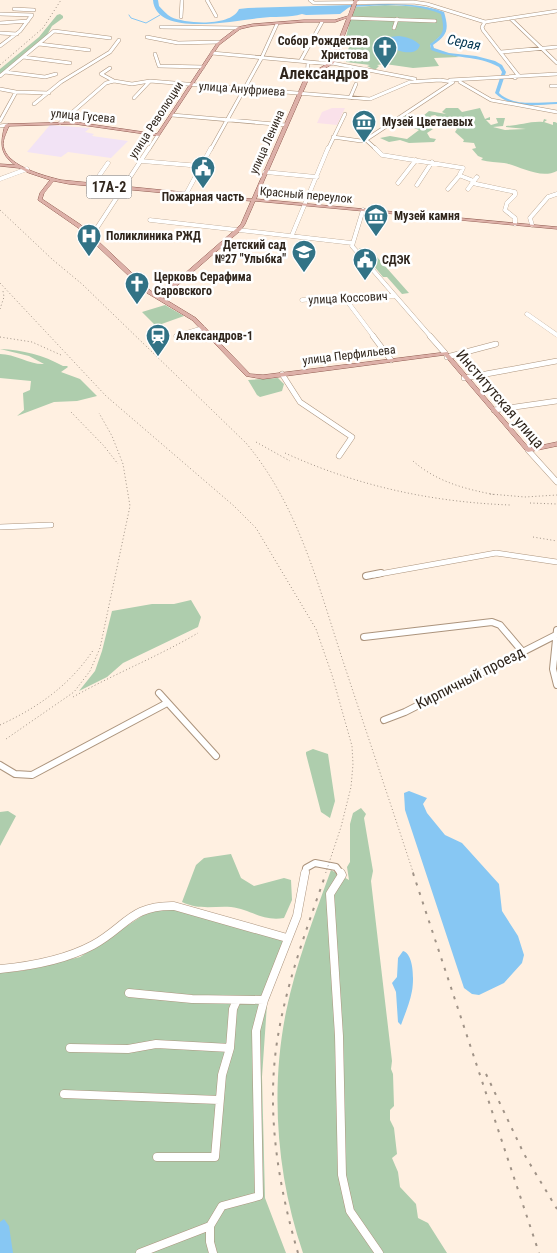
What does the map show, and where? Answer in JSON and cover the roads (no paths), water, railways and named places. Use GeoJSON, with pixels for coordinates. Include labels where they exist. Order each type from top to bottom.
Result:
{"type":"FeatureCollection","features":[{"type":"Feature","properties":{"kind":"main road"},"geometry":{"type":"LineString","coordinates":[[307,77],[331,63],[355,2]]}},
{"type":"Feature","properties":{"kind":"main road","name":"улица Революции"},"geometry":{"type":"LineString","coordinates":[[158,135],[219,42],[239,28],[348,19]]}},
{"type":"Feature","properties":{"kind":"main road","name":"улица Ленина"},"geometry":{"type":"LineString","coordinates":[[160,298],[239,229],[307,77]]}},
{"type":"Feature","properties":{"kind":"main road","name":"улица Гусева"},"geometry":{"type":"LineString","coordinates":[[7,125],[82,124],[158,135]]}},
{"type":"Feature","properties":{"kind":"main road"},"geometry":{"type":"LineString","coordinates":[[7,125],[1,139],[1,150],[6,158],[26,169]]}},
{"type":"Feature","properties":{"kind":"main road"},"geometry":{"type":"LineString","coordinates":[[0,163],[6,158]]}},
{"type":"Feature","properties":{"kind":"main road"},"geometry":{"type":"LineString","coordinates":[[0,163],[26,169]]}},
{"type":"Feature","properties":{"kind":"main road","name":"17А-2"},"geometry":{"type":"LineString","coordinates":[[26,169],[52,181]]}},
{"type":"Feature","properties":{"kind":"main road"},"geometry":{"type":"LineString","coordinates":[[52,181],[42,193],[40,199],[66,216],[149,292],[186,312],[203,328]]}},
{"type":"Feature","properties":{"kind":"main road","name":"Красный переулок"},"geometry":{"type":"LineString","coordinates":[[52,181],[557,228]]}},
{"type":"Feature","properties":{"kind":"main road","name":"улица Перфильева"},"geometry":{"type":"LineString","coordinates":[[203,328],[248,375],[255,377],[446,355]]}},
{"type":"Feature","properties":{"kind":"main road","name":"Институтская улица"},"geometry":{"type":"LineString","coordinates":[[446,355],[528,450]]}},
{"type":"Feature","properties":{"kind":"main road"},"geometry":{"type":"LineString","coordinates":[[528,450],[557,444]]}},
{"type":"Feature","properties":{"kind":"street"},"geometry":{"type":"LineString","coordinates":[[181,17],[182,0]]}},
{"type":"Feature","properties":{"kind":"street"},"geometry":{"type":"LineString","coordinates":[[207,0],[216,16]]}},
{"type":"Feature","properties":{"kind":"street"},"geometry":{"type":"LineString","coordinates":[[310,0],[314,3],[402,1],[427,4],[485,22],[557,12]]}},
{"type":"Feature","properties":{"kind":"street"},"geometry":{"type":"LineString","coordinates":[[1,44],[17,34],[34,10],[38,8]]}},
{"type":"Feature","properties":{"kind":"street"},"geometry":{"type":"LineString","coordinates":[[14,9],[34,10]]}},
{"type":"Feature","properties":{"kind":"street"},"geometry":{"type":"LineString","coordinates":[[0,14],[30,15]]}},
{"type":"Feature","properties":{"kind":"street"},"geometry":{"type":"LineString","coordinates":[[510,18],[557,63]]}},
{"type":"Feature","properties":{"kind":"street"},"geometry":{"type":"LineString","coordinates":[[348,19],[435,21]]}},
{"type":"Feature","properties":{"kind":"street"},"geometry":{"type":"LineString","coordinates":[[394,28],[397,19]]}},
{"type":"Feature","properties":{"kind":"street"},"geometry":{"type":"LineString","coordinates":[[0,23],[18,24],[28,21]]}},
{"type":"Feature","properties":{"kind":"street"},"geometry":{"type":"LineString","coordinates":[[301,60],[322,22]]}},
{"type":"Feature","properties":{"kind":"street"},"geometry":{"type":"LineString","coordinates":[[485,22],[482,27],[483,30],[518,75],[515,78]]}},
{"type":"Feature","properties":{"kind":"street"},"geometry":{"type":"LineString","coordinates":[[186,194],[262,57],[277,24]]}},
{"type":"Feature","properties":{"kind":"street"},"geometry":{"type":"LineString","coordinates":[[160,27],[239,28]]}},
{"type":"Feature","properties":{"kind":"street"},"geometry":{"type":"LineString","coordinates":[[0,32],[17,34]]}},
{"type":"Feature","properties":{"kind":"street"},"geometry":{"type":"LineString","coordinates":[[0,76],[54,32],[110,38]]}},
{"type":"Feature","properties":{"kind":"street"},"geometry":{"type":"LineString","coordinates":[[147,37],[163,42],[219,42]]}},
{"type":"Feature","properties":{"kind":"street"},"geometry":{"type":"LineString","coordinates":[[34,104],[64,80],[103,58],[119,40]]}},
{"type":"Feature","properties":{"kind":"street"},"geometry":{"type":"LineString","coordinates":[[39,44],[90,50]]}},
{"type":"Feature","properties":{"kind":"street"},"geometry":{"type":"LineString","coordinates":[[501,52],[557,47]]}},
{"type":"Feature","properties":{"kind":"street"},"geometry":{"type":"LineString","coordinates":[[212,53],[358,65],[379,72],[422,80],[457,82],[498,103],[557,112]]}},
{"type":"Feature","properties":{"kind":"street"},"geometry":{"type":"LineString","coordinates":[[155,54],[159,66],[203,68]]}},
{"type":"Feature","properties":{"kind":"street"},"geometry":{"type":"LineString","coordinates":[[23,57],[70,64]]}},
{"type":"Feature","properties":{"kind":"street"},"geometry":{"type":"LineString","coordinates":[[307,77],[308,62]]}},
{"type":"Feature","properties":{"kind":"street"},"geometry":{"type":"LineString","coordinates":[[110,68],[103,70],[101,74],[114,81]]}},
{"type":"Feature","properties":{"kind":"street"},"geometry":{"type":"LineString","coordinates":[[5,72],[45,77],[56,74]]}},
{"type":"Feature","properties":{"kind":"street"},"geometry":{"type":"LineString","coordinates":[[333,137],[366,140],[457,82],[557,74]]}},
{"type":"Feature","properties":{"kind":"street","name":"улица Ануфриева"},"geometry":{"type":"LineString","coordinates":[[114,81],[132,84],[150,81],[370,99],[410,82],[422,80]]}},
{"type":"Feature","properties":{"kind":"street"},"geometry":{"type":"LineString","coordinates":[[60,123],[102,86],[114,81]]}},
{"type":"Feature","properties":{"kind":"street"},"geometry":{"type":"LineString","coordinates":[[134,98],[150,81]]}},
{"type":"Feature","properties":{"kind":"street"},"geometry":{"type":"LineString","coordinates":[[350,98],[356,84]]}},
{"type":"Feature","properties":{"kind":"street"},"geometry":{"type":"LineString","coordinates":[[551,86],[557,86]]}},
{"type":"Feature","properties":{"kind":"street"},"geometry":{"type":"LineString","coordinates":[[0,89],[16,92],[49,93]]}},
{"type":"Feature","properties":{"kind":"street"},"geometry":{"type":"LineString","coordinates":[[0,121],[16,92]]}},
{"type":"Feature","properties":{"kind":"street"},"geometry":{"type":"LineString","coordinates":[[292,235],[333,137],[345,114]]}},
{"type":"Feature","properties":{"kind":"street"},"geometry":{"type":"LineString","coordinates":[[172,115],[286,125]]}},
{"type":"Feature","properties":{"kind":"street"},"geometry":{"type":"LineString","coordinates":[[0,126],[7,125]]}},
{"type":"Feature","properties":{"kind":"street","name":"улица Революции"},"geometry":{"type":"LineString","coordinates":[[90,237],[158,135]]}},
{"type":"Feature","properties":{"kind":"street"},"geometry":{"type":"LineString","coordinates":[[366,140],[382,155],[461,167],[463,169],[461,176],[454,180],[448,189]]}},
{"type":"Feature","properties":{"kind":"street"},"geometry":{"type":"LineString","coordinates":[[398,183],[416,160]]}},
{"type":"Feature","properties":{"kind":"street"},"geometry":{"type":"LineString","coordinates":[[142,161],[201,166]]}},
{"type":"Feature","properties":{"kind":"street"},"geometry":{"type":"LineString","coordinates":[[417,185],[432,162]]}},
{"type":"Feature","properties":{"kind":"street"},"geometry":{"type":"LineString","coordinates":[[92,186],[108,164]]}},
{"type":"Feature","properties":{"kind":"street"},"geometry":{"type":"LineString","coordinates":[[0,179],[26,169]]}},
{"type":"Feature","properties":{"kind":"street"},"geometry":{"type":"LineString","coordinates":[[265,172],[316,178]]}},
{"type":"Feature","properties":{"kind":"street"},"geometry":{"type":"LineString","coordinates":[[461,176],[473,182],[515,192],[515,195],[507,203],[505,210],[515,218],[514,224]]}},
{"type":"Feature","properties":{"kind":"street"},"geometry":{"type":"LineString","coordinates":[[468,189],[478,176]]}},
{"type":"Feature","properties":{"kind":"street"},"geometry":{"type":"LineString","coordinates":[[532,226],[530,218],[548,197],[557,194]]}},
{"type":"Feature","properties":{"kind":"street"},"geometry":{"type":"LineString","coordinates":[[150,220],[352,243],[363,210]]}},
{"type":"Feature","properties":{"kind":"street","name":"Институтская улица"},"geometry":{"type":"LineString","coordinates":[[352,243],[446,355]]}},
{"type":"Feature","properties":{"kind":"street","name":"улица Коссович"},"geometry":{"type":"LineString","coordinates":[[302,300],[396,296]]}},
{"type":"Feature","properties":{"kind":"street"},"geometry":{"type":"LineString","coordinates":[[344,297],[391,360]]}},
{"type":"Feature","properties":{"kind":"street"},"geometry":{"type":"LineString","coordinates":[[527,314],[556,332]]}},
{"type":"Feature","properties":{"kind":"street"},"geometry":{"type":"LineString","coordinates":[[178,335],[203,328]]}},
{"type":"Feature","properties":{"kind":"street"},"geometry":{"type":"LineString","coordinates":[[446,355],[496,344]]}},
{"type":"Feature","properties":{"kind":"street"},"geometry":{"type":"LineString","coordinates":[[464,378],[557,361]]}},
{"type":"Feature","properties":{"kind":"street"},"geometry":{"type":"LineString","coordinates":[[282,374],[303,405],[352,437],[338,456]]}},
{"type":"Feature","properties":{"kind":"street"},"geometry":{"type":"LineString","coordinates":[[494,410],[557,401]]}},
{"type":"Feature","properties":{"kind":"street","name":"Институтская улица"},"geometry":{"type":"LineString","coordinates":[[528,450],[557,482]]}},
{"type":"Feature","properties":{"kind":"street"},"geometry":{"type":"LineString","coordinates":[[0,527],[52,525]]}},
{"type":"Feature","properties":{"kind":"street"},"geometry":{"type":"LineString","coordinates":[[366,576],[496,552],[557,562]]}},
{"type":"Feature","properties":{"kind":"street"},"geometry":{"type":"LineString","coordinates":[[364,637],[492,622],[500,625],[522,652]]}},
{"type":"Feature","properties":{"kind":"street"},"geometry":{"type":"LineString","coordinates":[[557,630],[553,668],[557,685]]}},
{"type":"Feature","properties":{"kind":"street","name":"Кирпичный проезд"},"geometry":{"type":"LineString","coordinates":[[384,720],[405,712],[556,635]]}},
{"type":"Feature","properties":{"kind":"street"},"geometry":{"type":"LineString","coordinates":[[159,694],[216,756]]}},
{"type":"Feature","properties":{"kind":"street"},"geometry":{"type":"LineString","coordinates":[[0,765],[15,774],[32,775],[167,702]]}},
{"type":"Feature","properties":{"kind":"street"},"geometry":{"type":"LineString","coordinates":[[213,1253],[210,1242],[210,1226],[222,1206],[259,1196],[256,1031],[264,1000],[297,916],[306,868],[314,863],[339,869],[342,875],[330,894],[338,1006],[339,1143],[348,1205],[353,1216],[379,1253]]}},
{"type":"Feature","properties":{"kind":"street"},"geometry":{"type":"LineString","coordinates":[[0,969],[20,968],[78,952],[95,944],[124,922],[155,906],[174,906],[287,938]]}},
{"type":"Feature","properties":{"kind":"street"},"geometry":{"type":"LineString","coordinates":[[129,993],[192,999],[264,1000]]}},
{"type":"Feature","properties":{"kind":"street"},"geometry":{"type":"LineString","coordinates":[[157,1157],[215,1157],[222,1075],[230,1048],[233,1009],[237,1000]]}},
{"type":"Feature","properties":{"kind":"street"},"geometry":{"type":"LineString","coordinates":[[70,1048],[128,1049],[156,1044],[230,1048]]}},
{"type":"Feature","properties":{"kind":"street"},"geometry":{"type":"LineString","coordinates":[[64,1094],[219,1100]]}},
{"type":"Feature","properties":{"kind":"street"},"geometry":{"type":"LineString","coordinates":[[140,1253],[210,1226]]}},
{"type":"Feature","properties":{"kind":"water"},"geometry":{"type":"Polygon","coordinates":[[[153,0],[158,0],[159,6],[171,17],[197,22],[227,19],[239,9],[248,8],[352,5],[340,14],[302,14],[198,24],[182,23],[167,19],[157,12],[153,0]]]}},
{"type":"Feature","properties":{"kind":"water"},"geometry":{"type":"Polygon","coordinates":[[[399,36],[415,41],[420,45],[418,49],[405,52],[387,45],[390,37],[399,36]]]}},
{"type":"Feature","properties":{"kind":"water"},"geometry":{"type":"Polygon","coordinates":[[[409,791],[427,798],[423,804],[427,813],[445,835],[462,843],[499,884],[502,911],[518,936],[524,955],[522,963],[504,983],[479,995],[472,994],[464,988],[405,810],[404,793],[409,791]]]}},
{"type":"Feature","properties":{"kind":"water"},"geometry":{"type":"Polygon","coordinates":[[[403,951],[407,953],[411,962],[413,981],[410,999],[401,1025],[398,1022],[396,992],[392,983],[397,977],[398,958],[403,951]]]}},
{"type":"Feature","properties":{"kind":"water"},"geometry":{"type":"Polygon","coordinates":[[[4,1219],[9,1226],[13,1253],[0,1253],[0,1222],[4,1219]]]}},
{"type":"Feature","properties":{"kind":"waterway","name":"Серая"},"geometry":{"type":"LineString","coordinates":[[340,7],[407,5],[420,6],[443,13],[445,32],[441,38],[431,45],[432,49],[449,54],[485,59],[501,66],[504,72],[497,93],[502,98],[525,104],[557,103]]}},
{"type":"Feature","properties":{"kind":"waterway"},"geometry":{"type":"LineString","coordinates":[[129,15],[131,18],[146,23],[160,15]]}},
{"type":"Feature","properties":{"kind":"railway"},"geometry":{"type":"LineString","coordinates":[[0,65],[43,28],[61,0]]}},
{"type":"Feature","properties":{"kind":"railway"},"geometry":{"type":"LineString","coordinates":[[0,210],[53,260],[82,284],[246,443],[279,491],[304,544],[314,571],[414,875]]}},
{"type":"Feature","properties":{"kind":"railway"},"geometry":{"type":"LineString","coordinates":[[0,283],[106,396],[234,506],[256,528],[316,629],[332,675],[352,746],[353,764],[351,787],[341,827],[325,875]]}},
{"type":"Feature","properties":{"kind":"railway"},"geometry":{"type":"LineString","coordinates":[[0,309],[4,297],[3,291]]}},
{"type":"Feature","properties":{"kind":"railway"},"geometry":{"type":"LineString","coordinates":[[0,337],[32,342],[61,355]]}},
{"type":"Feature","properties":{"kind":"railway"},"geometry":{"type":"LineString","coordinates":[[71,412],[104,446],[118,464]]}},
{"type":"Feature","properties":{"kind":"railway"},"geometry":{"type":"LineString","coordinates":[[6,739],[74,692],[90,671],[100,648],[130,506],[123,464],[112,436],[99,413]]}},
{"type":"Feature","properties":{"kind":"railway"},"geometry":{"type":"LineString","coordinates":[[256,442],[290,461]]}},
{"type":"Feature","properties":{"kind":"railway"},"geometry":{"type":"LineString","coordinates":[[285,453],[339,475],[395,490],[452,500],[510,505]]}},
{"type":"Feature","properties":{"kind":"railway"},"geometry":{"type":"LineString","coordinates":[[413,461],[432,474],[452,484],[492,494]]}},
{"type":"Feature","properties":{"kind":"railway"},"geometry":{"type":"LineString","coordinates":[[492,494],[525,497],[557,495]]}},
{"type":"Feature","properties":{"kind":"railway"},"geometry":{"type":"LineString","coordinates":[[530,503],[557,504]]}},
{"type":"Feature","properties":{"kind":"railway"},"geometry":{"type":"LineString","coordinates":[[533,537],[557,541]]}},
{"type":"Feature","properties":{"kind":"railway"},"geometry":{"type":"LineString","coordinates":[[73,697],[198,633]]}},
{"type":"Feature","properties":{"kind":"railway"},"geometry":{"type":"LineString","coordinates":[[0,725],[28,711],[53,694],[75,674],[94,649]]}},
{"type":"Feature","properties":{"kind":"railway"},"geometry":{"type":"LineString","coordinates":[[298,1253],[285,1203],[276,1152],[273,1101],[274,1075],[276,1049],[284,1004],[326,873]]}},
{"type":"Feature","properties":{"kind":"railway"},"geometry":{"type":"LineString","coordinates":[[413,873],[539,1253]]}},
{"type":"Feature","properties":{"kind":"railway"},"geometry":{"type":"LineString","coordinates":[[486,1074],[524,1154],[557,1209]]}},
{"type":"Feature","properties":{"kind":"place","name":"Собор Рождества Христова"},"geometry":{"type":"Point","coordinates":[385,69]}},
{"type":"Feature","properties":{"kind":"place","name":"Музей Цветаевых"},"geometry":{"type":"Point","coordinates":[364,143]}},
{"type":"Feature","properties":{"kind":"place","name":"Пожарная часть"},"geometry":{"type":"Point","coordinates":[203,189]}},
{"type":"Feature","properties":{"kind":"place","name":"Музей камня"},"geometry":{"type":"Point","coordinates":[376,237]}},
{"type":"Feature","properties":{"kind":"place","name":"Поликлиника РЖД"},"geometry":{"type":"Point","coordinates":[89,257]}},
{"type":"Feature","properties":{"kind":"place","name":"Детский сад №27 \"Улыбка\""},"geometry":{"type":"Point","coordinates":[304,273]}},
{"type":"Feature","properties":{"kind":"place","name":"СДЭК"},"geometry":{"type":"Point","coordinates":[365,281]}},
{"type":"Feature","properties":{"kind":"place","name":"Церковь Серафима Саровского"},"geometry":{"type":"Point","coordinates":[137,305]}},
{"type":"Feature","properties":{"kind":"place","name":"Александров-1"},"geometry":{"type":"Point","coordinates":[158,357]}},
{"type":"Feature","properties":{"kind":"district","name":"Александров"},"geometry":{"type":"Point","coordinates":[324,73]}}]}
